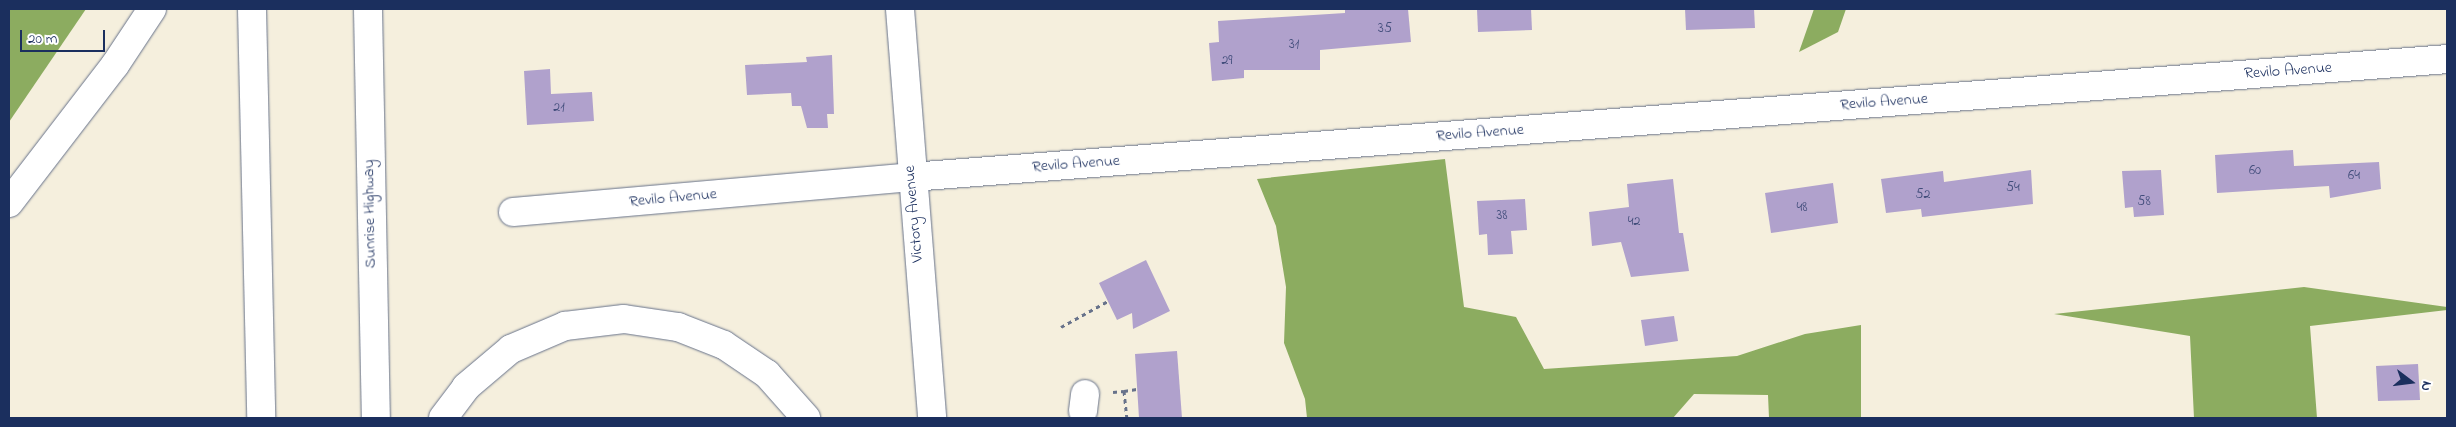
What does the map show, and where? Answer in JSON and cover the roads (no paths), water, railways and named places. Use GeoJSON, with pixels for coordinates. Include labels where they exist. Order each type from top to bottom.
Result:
{"type":"FeatureCollection","features":[{"type":"Feature","properties":{"kind":"main road"},"geometry":{"type":"LineString","coordinates":[[9,203],[115,65],[152,9]]}},
{"type":"Feature","properties":{"kind":"main road"},"geometry":{"type":"LineString","coordinates":[[252,9],[261,418]]}},
{"type":"Feature","properties":{"kind":"main road","name":"Sunrise Highway"},"geometry":{"type":"LineString","coordinates":[[368,9],[376,418]]}},
{"type":"Feature","properties":{"kind":"main road","name":"Victory Avenue"},"geometry":{"type":"LineString","coordinates":[[900,9],[911,177],[932,418]]}},
{"type":"Feature","properties":{"kind":"main road","name":"Revilo Avenue"},"geometry":{"type":"LineString","coordinates":[[513,212],[911,177],[2447,59]]}},
{"type":"Feature","properties":{"kind":"main road"},"geometry":{"type":"LineString","coordinates":[[443,418],[466,387],[511,349],[565,326],[624,319],[678,327],[724,345],[767,374],[806,418]]}}]}
